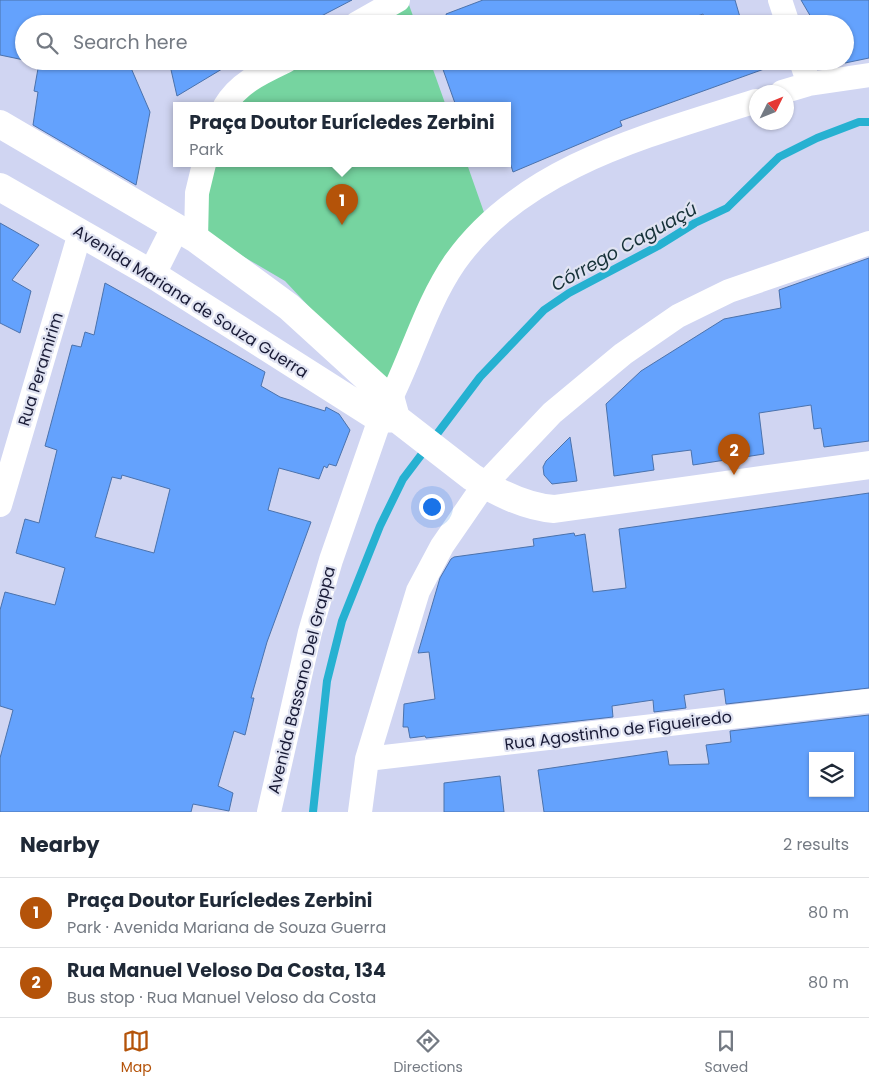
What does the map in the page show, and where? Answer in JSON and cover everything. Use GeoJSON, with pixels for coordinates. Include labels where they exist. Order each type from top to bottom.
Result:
{"type":"FeatureCollection","features":[{"type":"Feature","properties":{"kind":"main road"},"geometry":{"type":"LineString","coordinates":[[0,124],[181,234],[289,306],[395,417],[478,481],[527,504],[554,509],[869,465]]}},
{"type":"Feature","properties":{"kind":"main road","name":"Avenida Mariana de Souza Guerra"},"geometry":{"type":"LineString","coordinates":[[0,186],[80,233],[154,269],[395,417]]}},
{"type":"Feature","properties":{"kind":"main road"},"geometry":{"type":"LineString","coordinates":[[154,269],[181,234]]}},
{"type":"Feature","properties":{"kind":"street"},"geometry":{"type":"LineString","coordinates":[[372,15],[398,0]]}},
{"type":"Feature","properties":{"kind":"street"},"geometry":{"type":"LineString","coordinates":[[780,0],[785,15]]}},
{"type":"Feature","properties":{"kind":"street"},"geometry":{"type":"LineString","coordinates":[[227,102],[232,94],[268,70]]}},
{"type":"Feature","properties":{"kind":"street"},"geometry":{"type":"LineString","coordinates":[[804,70],[809,84]]}},
{"type":"Feature","properties":{"kind":"street"},"geometry":{"type":"LineString","coordinates":[[794,88],[809,84],[869,75]]}},
{"type":"Feature","properties":{"kind":"street","name":"Avenida Bassano Del Grappa"},"geometry":{"type":"LineString","coordinates":[[269,812],[310,632],[331,560],[395,417],[431,304],[455,262],[486,226],[519,197],[558,175],[628,142],[749,103]]}},
{"type":"Feature","properties":{"kind":"street"},"geometry":{"type":"LineString","coordinates":[[181,234],[197,193],[203,167]]}},
{"type":"Feature","properties":{"kind":"street","name":"Rua Peramirim"},"geometry":{"type":"LineString","coordinates":[[0,505],[5,465],[80,233]]}},
{"type":"Feature","properties":{"kind":"street"},"geometry":{"type":"LineString","coordinates":[[360,812],[367,759],[418,591],[478,481],[552,413],[623,354],[678,316],[729,290],[869,243]]}},
{"type":"Feature","properties":{"kind":"street","name":"Rua Agostinho de Figueiredo"},"geometry":{"type":"LineString","coordinates":[[367,759],[869,701]]}},
{"type":"Feature","properties":{"kind":"green space"},"geometry":{"type":"Polygon","coordinates":[[[409,5],[413,15],[389,15],[409,5]]]}},
{"type":"Feature","properties":{"kind":"green space"},"geometry":{"type":"Polygon","coordinates":[[[284,70],[433,70],[445,102],[238,102],[284,70]]]}},
{"type":"Feature","properties":{"kind":"green space"},"geometry":{"type":"Polygon","coordinates":[[[211,167],[468,167],[486,218],[390,393],[285,281],[203,233],[211,167]]]}},
{"type":"Feature","properties":{"kind":"building"},"geometry":{"type":"Polygon","coordinates":[[[0,0],[352,0],[323,15],[15,15],[15,58],[0,55],[0,0]]]}},
{"type":"Feature","properties":{"kind":"building"},"geometry":{"type":"Polygon","coordinates":[[[483,0],[735,0],[739,15],[446,15],[483,0]]]}},
{"type":"Feature","properties":{"kind":"building"},"geometry":{"type":"Polygon","coordinates":[[[801,0],[869,0],[869,58],[854,61],[854,15],[810,15],[801,0]]]}},
{"type":"Feature","properties":{"kind":"building"},"geometry":{"type":"Polygon","coordinates":[[[38,70],[132,70],[150,112],[136,185],[33,125],[38,92],[34,91],[38,70]]]}},
{"type":"Feature","properties":{"kind":"building"},"geometry":{"type":"Polygon","coordinates":[[[171,70],[220,70],[177,96],[171,70]]]}},
{"type":"Feature","properties":{"kind":"building"},"geometry":{"type":"Polygon","coordinates":[[[443,70],[761,70],[620,121],[622,126],[513,172],[511,166],[511,102],[455,102],[443,70]]]}},
{"type":"Feature","properties":{"kind":"building"},"geometry":{"type":"Polygon","coordinates":[[[0,223],[39,245],[12,280],[31,291],[20,333],[0,323],[0,223]]]}},
{"type":"Feature","properties":{"kind":"building"},"geometry":{"type":"Polygon","coordinates":[[[869,258],[869,441],[824,447],[821,428],[814,429],[811,405],[759,413],[764,454],[693,465],[691,450],[652,455],[654,470],[614,476],[606,404],[641,371],[724,319],[781,308],[779,290],[869,258]]]}},
{"type":"Feature","properties":{"kind":"building"},"geometry":{"type":"Polygon","coordinates":[[[105,283],[265,372],[261,386],[280,397],[325,411],[326,407],[339,414],[350,430],[336,466],[329,464],[327,468],[324,466],[319,479],[279,468],[268,510],[311,522],[267,642],[251,698],[254,698],[245,735],[234,731],[218,786],[233,793],[229,811],[193,804],[191,812],[0,812],[0,758],[13,710],[0,706],[0,610],[5,592],[55,605],[65,568],[16,553],[25,519],[39,523],[57,450],[45,446],[72,345],[81,347],[85,332],[94,335],[105,283]],[[122,475],[121,479],[112,477],[95,537],[154,553],[170,489],[122,475]]]}},
{"type":"Feature","properties":{"kind":"building"},"geometry":{"type":"Polygon","coordinates":[[[570,437],[577,481],[552,484],[544,475],[543,467],[546,461],[570,437]]]}},
{"type":"Feature","properties":{"kind":"building"},"geometry":{"type":"Polygon","coordinates":[[[869,493],[869,688],[726,704],[724,689],[684,695],[686,708],[654,712],[653,700],[612,706],[613,717],[426,738],[425,736],[410,738],[408,727],[403,727],[404,704],[435,699],[429,652],[418,653],[440,578],[454,557],[534,546],[533,539],[574,533],[575,536],[585,534],[593,592],[626,588],[619,529],[869,493]]]}},
{"type":"Feature","properties":{"kind":"building"},"geometry":{"type":"Polygon","coordinates":[[[869,715],[869,812],[544,812],[538,770],[667,751],[669,765],[709,764],[706,745],[731,742],[730,731],[869,715]]]}},
{"type":"Feature","properties":{"kind":"building"},"geometry":{"type":"Polygon","coordinates":[[[500,776],[504,812],[444,812],[444,783],[500,776]]]}},
{"type":"Feature","properties":{"kind":"waterway","name":"Córrego Caguaçú"},"geometry":{"type":"LineString","coordinates":[[313,812],[327,681],[342,621],[380,526],[403,479],[480,377],[544,310],[569,293],[658,246],[695,223],[727,208],[779,157],[817,138],[859,122],[869,122]]}},
{"type":"Feature","properties":{"kind":"place","name":"Praça Doutor Eurícledes Zerbini"},"geometry":{"type":"Point","coordinates":[342,225]}},
{"type":"Feature","properties":{"kind":"place","name":"Rua Manuel Veloso Da Costa, 134"},"geometry":{"type":"Point","coordinates":[734,475]}}]}
